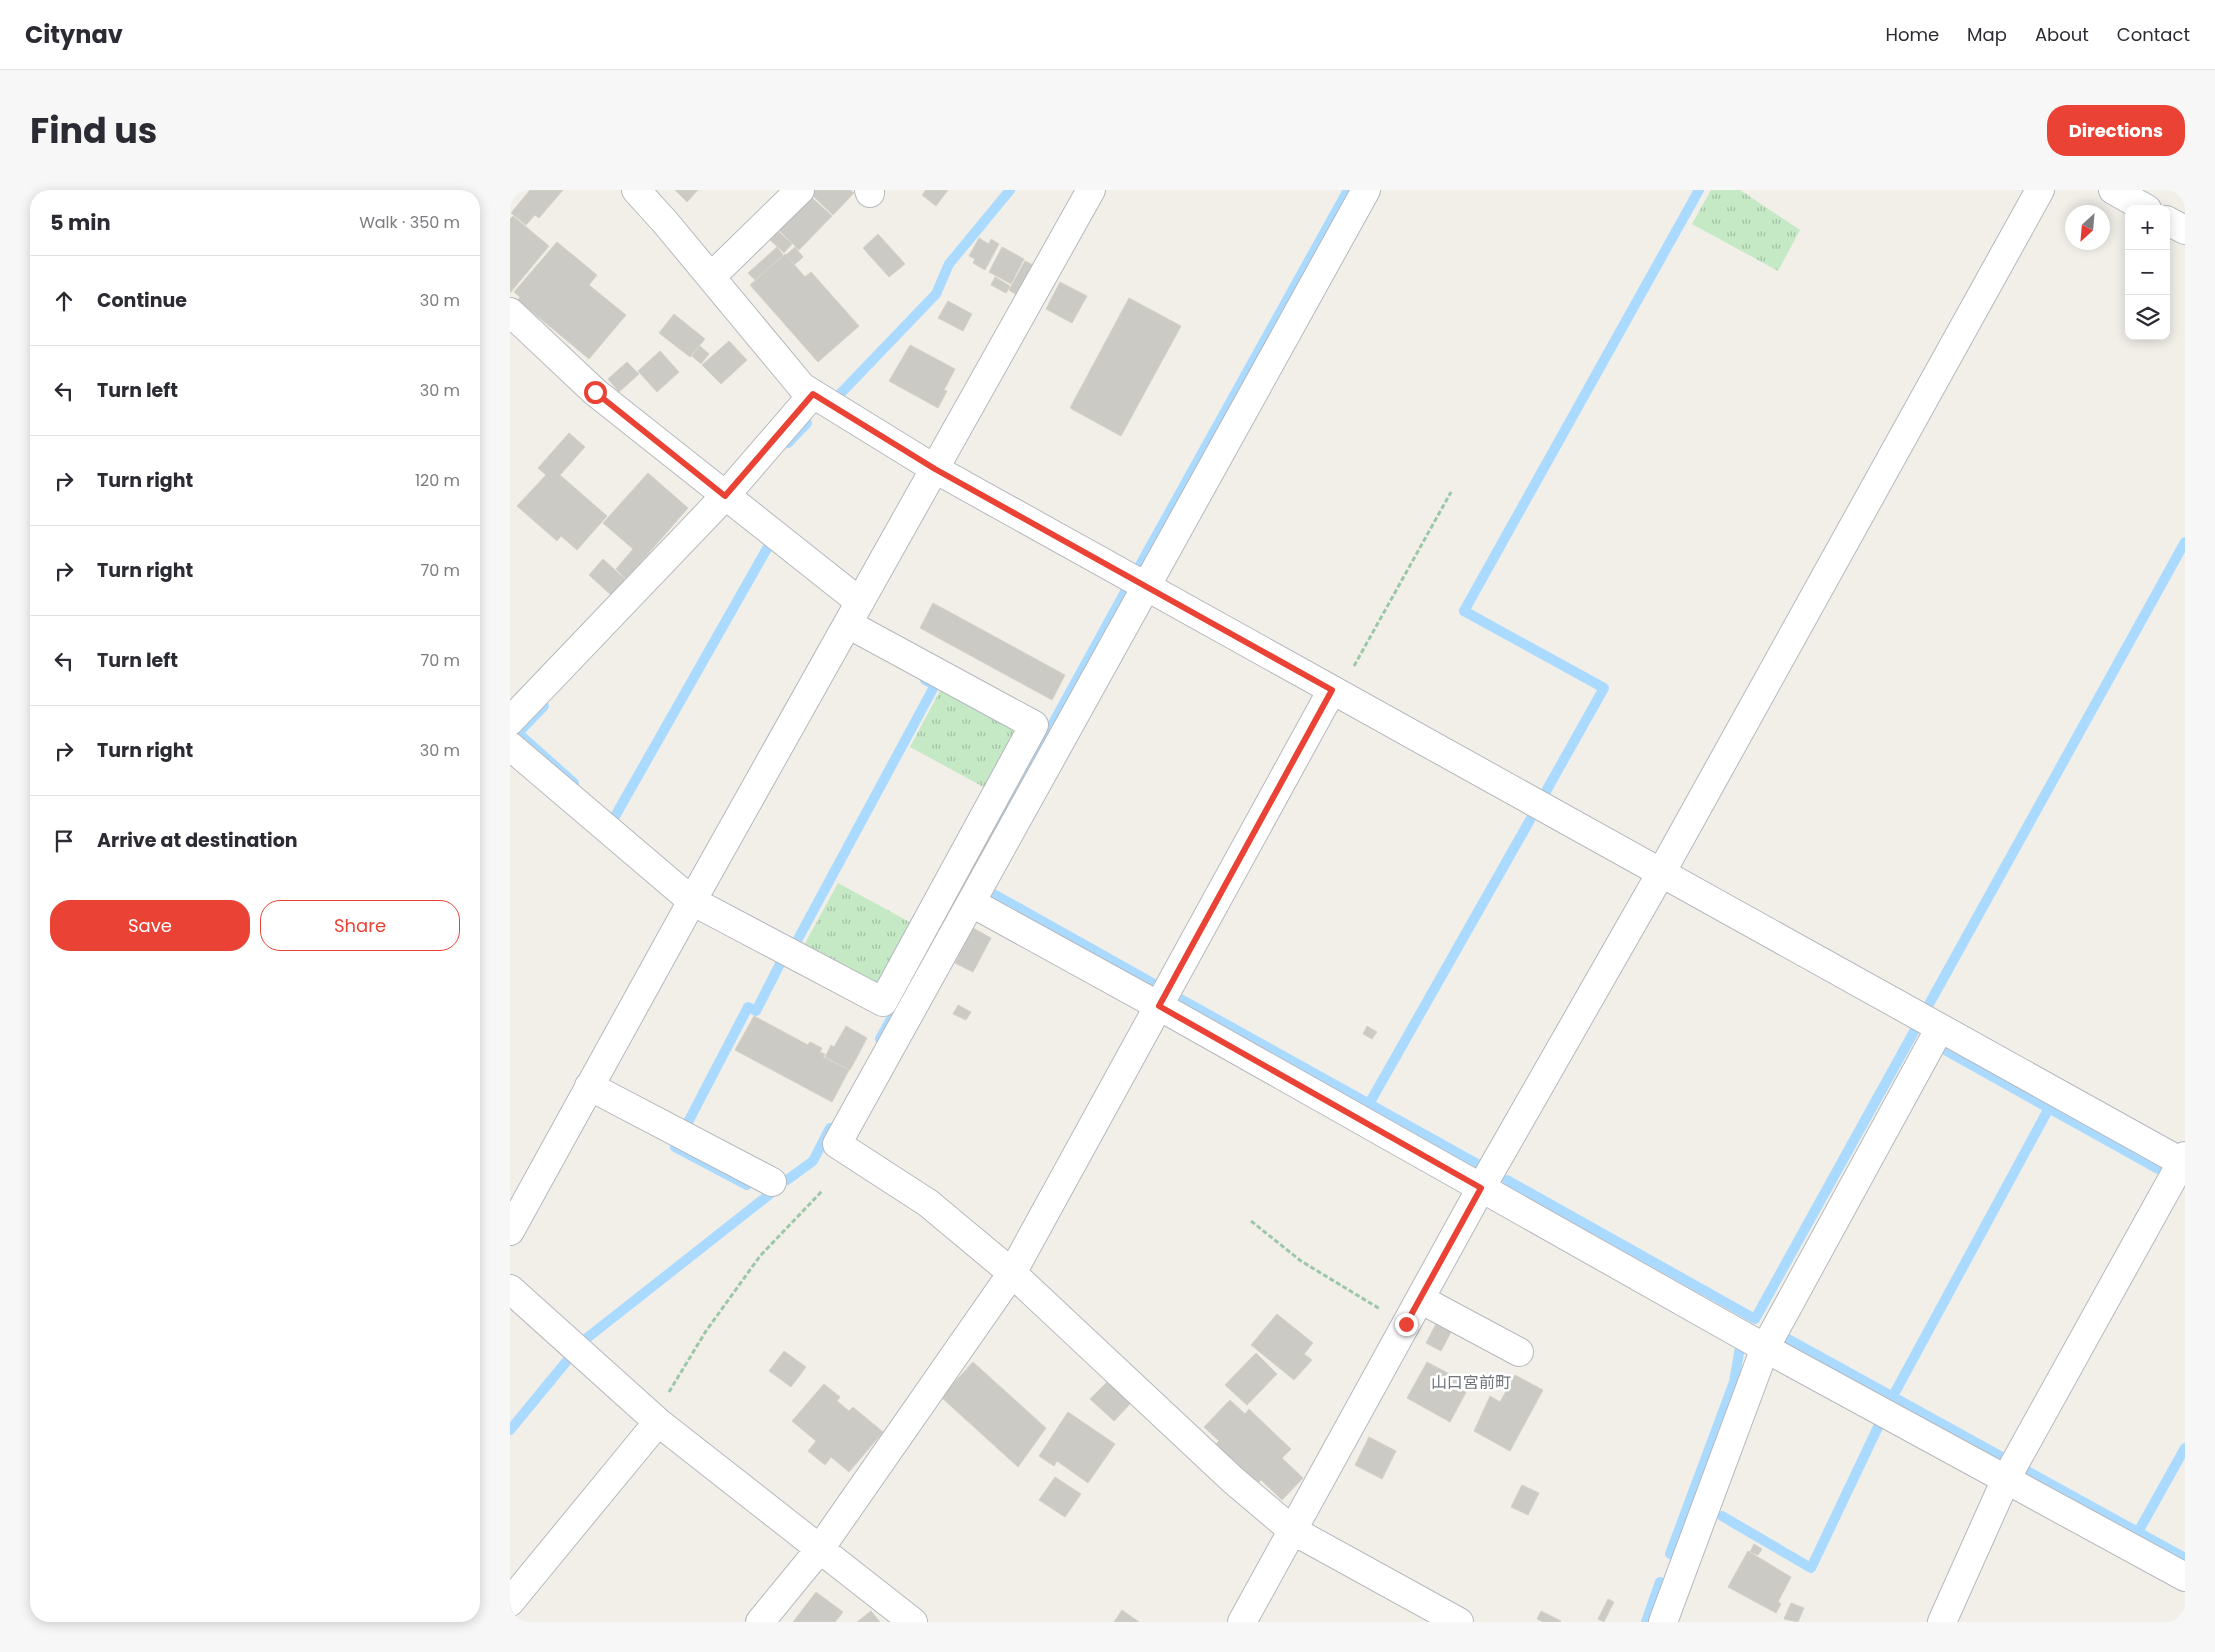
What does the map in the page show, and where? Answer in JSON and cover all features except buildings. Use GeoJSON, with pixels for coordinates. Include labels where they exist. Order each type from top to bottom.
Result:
{"type":"FeatureCollection","features":[{"type":"Feature","properties":{"kind":"street"},"geometry":{"type":"LineString","coordinates":[[636,190],[802,387],[813,394],[935,469],[1940,1028],[2184,1161],[2006,1479],[1942,1622]]}},
{"type":"Feature","properties":{"kind":"street"},"geometry":{"type":"LineString","coordinates":[[711,277],[800,190]]}},
{"type":"Feature","properties":{"kind":"street"},"geometry":{"type":"LineString","coordinates":[[510,1231],[692,900],[1092,190]]}},
{"type":"Feature","properties":{"kind":"street"},"geometry":{"type":"LineString","coordinates":[[1366,190],[1148,587],[837,1144],[928,1203],[1012,1273],[1226,1474],[1292,1530],[1459,1622]]}},
{"type":"Feature","properties":{"kind":"street"},"geometry":{"type":"LineString","coordinates":[[1242,1622],[1481,1188],[1661,873],[2040,190]]}},
{"type":"Feature","properties":{"kind":"street"},"geometry":{"type":"LineString","coordinates":[[2113,190],[2140,205]]}},
{"type":"Feature","properties":{"kind":"street"},"geometry":{"type":"LineString","coordinates":[[2170,222],[2185,230]]}},
{"type":"Feature","properties":{"kind":"street"},"geometry":{"type":"LineString","coordinates":[[510,312],[595,392],[725,496],[854,613],[1034,725],[883,1002],[692,900],[510,746]]}},
{"type":"Feature","properties":{"kind":"street"},"geometry":{"type":"LineString","coordinates":[[510,721],[725,496],[813,394]]}},
{"type":"Feature","properties":{"kind":"street"},"geometry":{"type":"LineString","coordinates":[[760,1622],[819,1550],[1012,1273],[1159,1006],[1336,692]]}},
{"type":"Feature","properties":{"kind":"street"},"geometry":{"type":"LineString","coordinates":[[972,903],[1159,1006],[1765,1348],[2185,1577]]}},
{"type":"Feature","properties":{"kind":"street"},"geometry":{"type":"LineString","coordinates":[[1663,1622],[1765,1348],[1940,1028]]}},
{"type":"Feature","properties":{"kind":"street"},"geometry":{"type":"LineString","coordinates":[[590,1086],[772,1182]]}},
{"type":"Feature","properties":{"kind":"street"},"geometry":{"type":"LineString","coordinates":[[510,1289],[656,1420],[913,1622]]}},
{"type":"Feature","properties":{"kind":"street"},"geometry":{"type":"LineString","coordinates":[[1420,1299],[1520,1352]]}},
{"type":"Feature","properties":{"kind":"street"},"geometry":{"type":"LineString","coordinates":[[510,1602],[656,1420]]}},
{"type":"Feature","properties":{"kind":"path"},"geometry":{"type":"LineString","coordinates":[[1336,692],[1452,492]]}},
{"type":"Feature","properties":{"kind":"path"},"geometry":{"type":"LineString","coordinates":[[656,1420],[706,1331],[760,1256],[823,1190]]}},
{"type":"Feature","properties":{"kind":"path"},"geometry":{"type":"LineString","coordinates":[[1250,1221],[1301,1261],[1406,1324]]}},
{"type":"Feature","properties":{"kind":"green space"},"geometry":{"type":"Polygon","coordinates":[[[1711,190],[1740,190],[1800,230],[1778,271],[1692,224],[1711,190]]]}},
{"type":"Feature","properties":{"kind":"green space"},"geometry":{"type":"Polygon","coordinates":[[[943,685],[1018,725],[991,791],[910,747],[943,685]]]}},
{"type":"Feature","properties":{"kind":"green space"},"geometry":{"type":"Polygon","coordinates":[[[838,883],[915,925],[884,982],[867,982],[803,947],[838,883]]]}},
{"type":"Feature","properties":{"kind":"waterway"},"geometry":{"type":"LineString","coordinates":[[840,394],[936,294],[949,264],[1010,190]]}},
{"type":"Feature","properties":{"kind":"waterway"},"geometry":{"type":"LineString","coordinates":[[1139,567],[1348,190]]}},
{"type":"Feature","properties":{"kind":"waterway"},"geometry":{"type":"LineString","coordinates":[[1545,793],[1604,688],[1464,611],[1699,190]]}},
{"type":"Feature","properties":{"kind":"waterway"},"geometry":{"type":"LineString","coordinates":[[788,443],[807,423]]}},
{"type":"Feature","properties":{"kind":"waterway"},"geometry":{"type":"LineString","coordinates":[[1928,1006],[2185,542]]}},
{"type":"Feature","properties":{"kind":"waterway"},"geometry":{"type":"LineString","coordinates":[[614,818],[769,545]]}},
{"type":"Feature","properties":{"kind":"waterway"},"geometry":{"type":"LineString","coordinates":[[880,1039],[1125,592]]}},
{"type":"Feature","properties":{"kind":"waterway"},"geometry":{"type":"LineString","coordinates":[[798,939],[935,685],[925,680]]}},
{"type":"Feature","properties":{"kind":"waterway"},"geometry":{"type":"LineString","coordinates":[[544,706],[518,733],[574,783]]}},
{"type":"Feature","properties":{"kind":"waterway"},"geometry":{"type":"LineString","coordinates":[[1369,1104],[1530,820]]}},
{"type":"Feature","properties":{"kind":"waterway"},"geometry":{"type":"LineString","coordinates":[[990,892],[1158,986]]}},
{"type":"Feature","properties":{"kind":"waterway"},"geometry":{"type":"LineString","coordinates":[[686,1126],[748,1007],[756,1011],[782,960]]}},
{"type":"Feature","properties":{"kind":"waterway"},"geometry":{"type":"LineString","coordinates":[[1177,997],[1483,1167]]}},
{"type":"Feature","properties":{"kind":"waterway"},"geometry":{"type":"LineString","coordinates":[[1507,1180],[1755,1319],[1916,1028]]}},
{"type":"Feature","properties":{"kind":"waterway"},"geometry":{"type":"LineString","coordinates":[[1943,1049],[2158,1169]]}},
{"type":"Feature","properties":{"kind":"waterway"},"geometry":{"type":"LineString","coordinates":[[1893,1396],[2049,1108]]}},
{"type":"Feature","properties":{"kind":"waterway"},"geometry":{"type":"LineString","coordinates":[[787,1180],[813,1161],[830,1128]]}},
{"type":"Feature","properties":{"kind":"waterway"},"geometry":{"type":"LineString","coordinates":[[675,1147],[747,1185]]}},
{"type":"Feature","properties":{"kind":"waterway"},"geometry":{"type":"LineString","coordinates":[[587,1338],[770,1194]]}},
{"type":"Feature","properties":{"kind":"waterway"},"geometry":{"type":"LineString","coordinates":[[1786,1338],[2000,1456]]}},
{"type":"Feature","properties":{"kind":"waterway"},"geometry":{"type":"LineString","coordinates":[[1670,1554],[1734,1382],[1740,1347]]}},
{"type":"Feature","properties":{"kind":"waterway"},"geometry":{"type":"LineString","coordinates":[[510,1430],[566,1362]]}},
{"type":"Feature","properties":{"kind":"waterway"},"geometry":{"type":"LineString","coordinates":[[1722,1516],[1811,1568],[1879,1425]]}},
{"type":"Feature","properties":{"kind":"waterway"},"geometry":{"type":"LineString","coordinates":[[2138,1532],[2185,1448]]}},
{"type":"Feature","properties":{"kind":"waterway"},"geometry":{"type":"LineString","coordinates":[[2027,1471],[2185,1558]]}},
{"type":"Feature","properties":{"kind":"waterway"},"geometry":{"type":"LineString","coordinates":[[1646,1622],[1660,1582]]}},
{"type":"Feature","properties":{"kind":"district","name":"山口宮前町"},"geometry":{"type":"Point","coordinates":[1471,1382]}},
{"type":"Feature","properties":{"kind":"route"},"geometry":{"type":"LineString","coordinates":[[595,392],[725,496],[813,394],[935,469],[1332,690],[1159,1006],[1481,1188],[1406,1324]]}}]}
